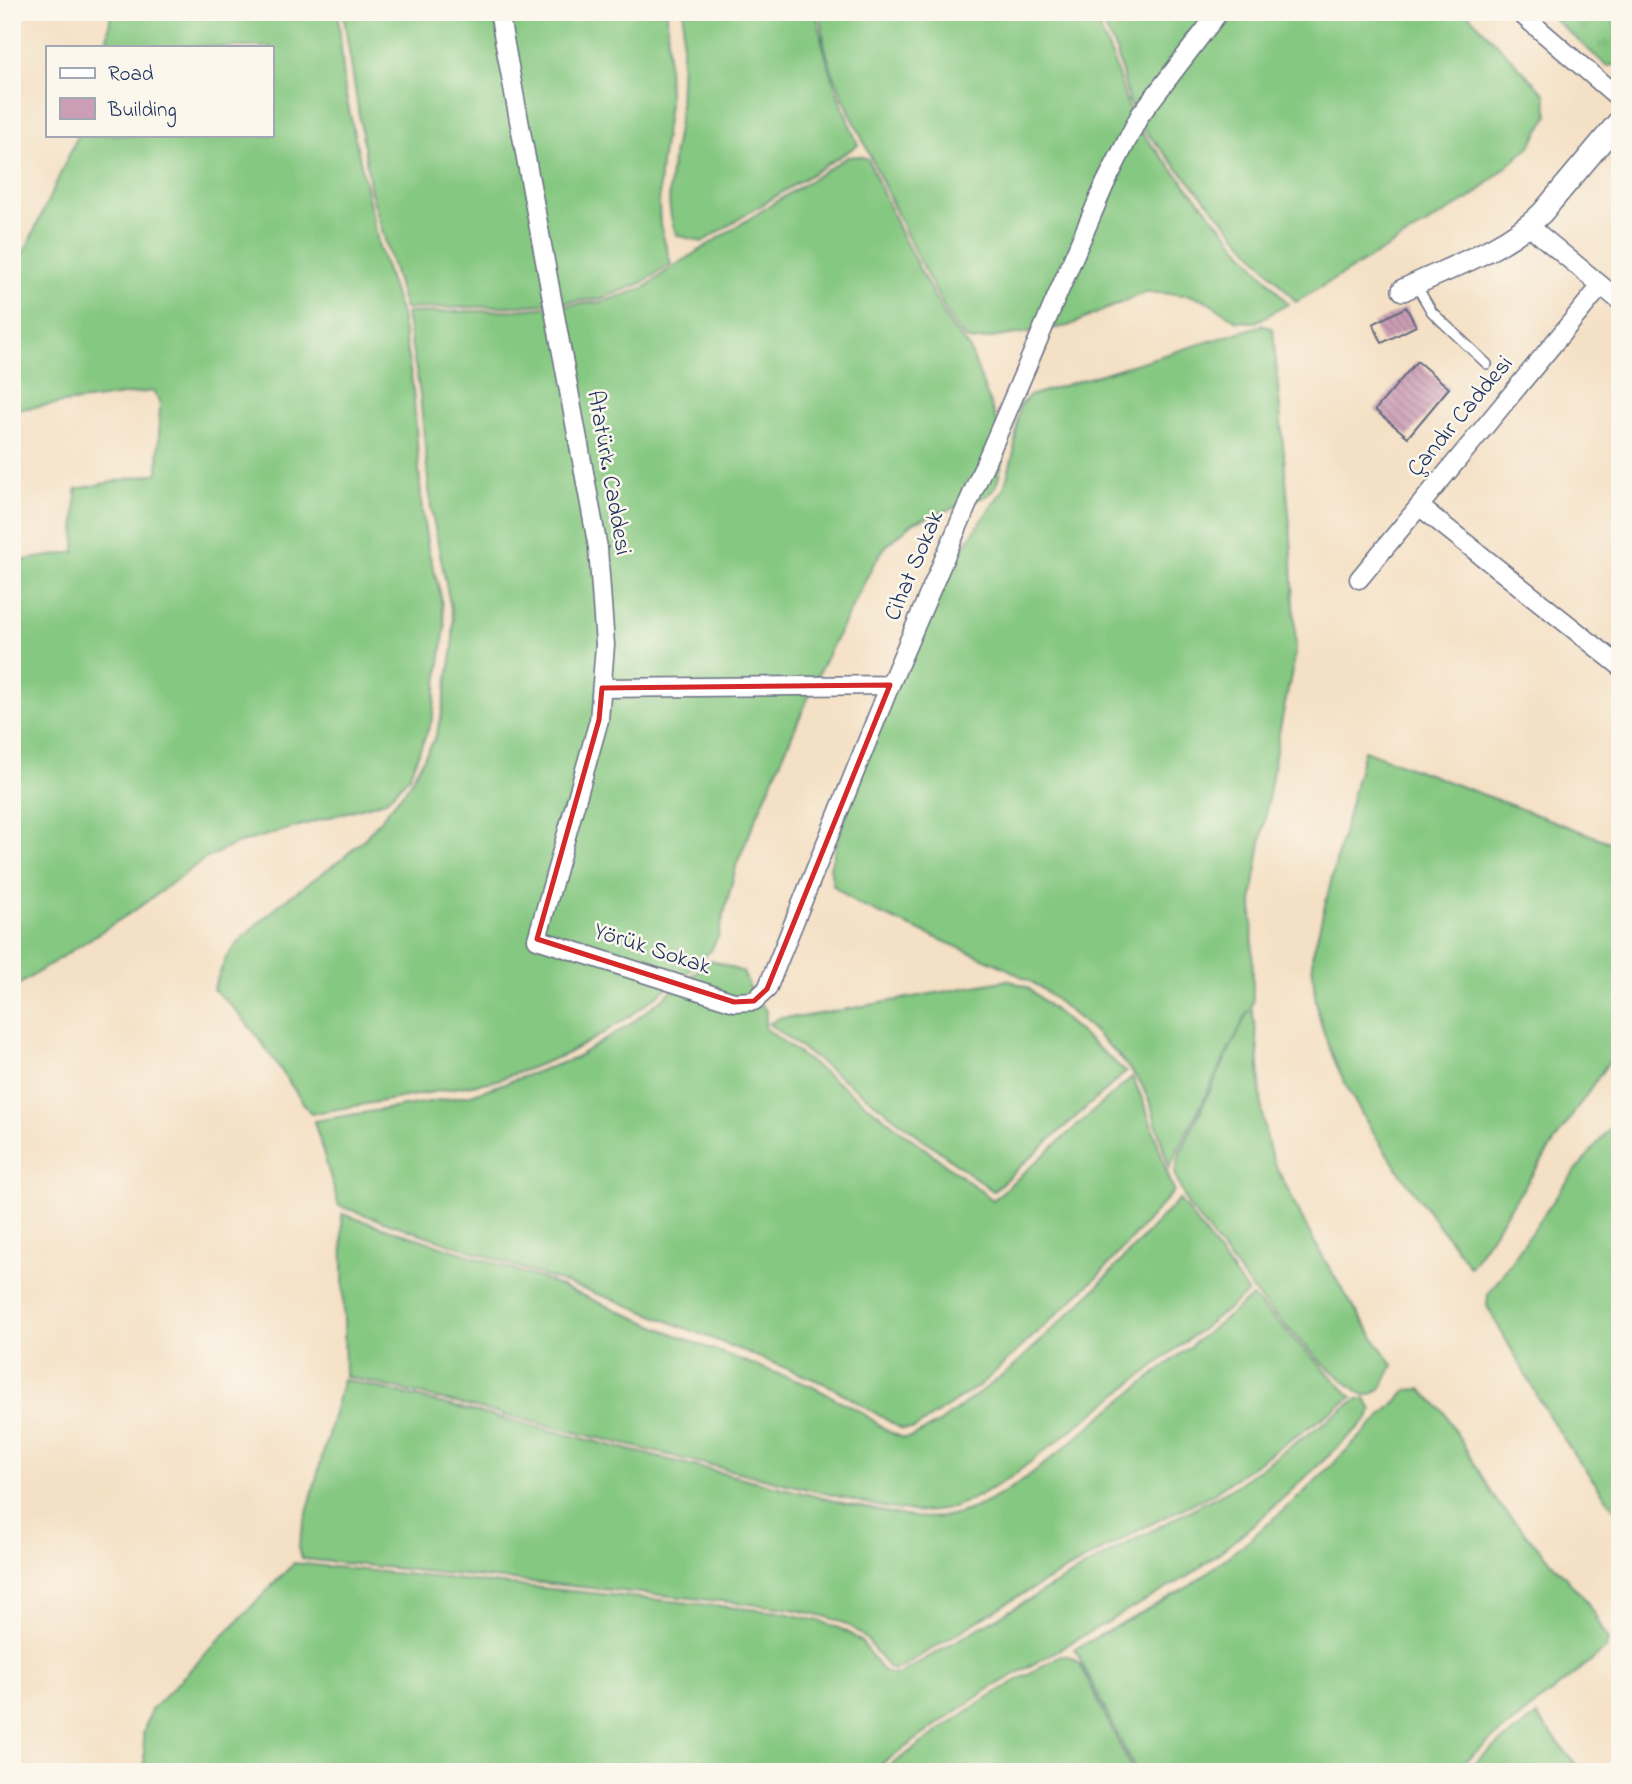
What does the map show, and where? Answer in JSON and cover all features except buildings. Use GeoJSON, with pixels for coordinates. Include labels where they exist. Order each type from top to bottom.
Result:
{"type":"FeatureCollection","features":[{"type":"Feature","properties":{"kind":"street","name":"Atatürk. Caddesi"},"geometry":{"type":"LineString","coordinates":[[499,12],[598,548],[605,645],[599,720],[537,939]]}},
{"type":"Feature","properties":{"kind":"street","name":"Cihat Sokak"},"geometry":{"type":"LineString","coordinates":[[754,1001],[766,989],[890,685],[1100,197],[1140,115],[1219,12]]}},
{"type":"Feature","properties":{"kind":"street"},"geometry":{"type":"LineString","coordinates":[[1519,12],[1620,99]]}},
{"type":"Feature","properties":{"kind":"street"},"geometry":{"type":"LineString","coordinates":[[1409,287],[1504,242],[1529,226],[1620,120]]}},
{"type":"Feature","properties":{"kind":"street"},"geometry":{"type":"LineString","coordinates":[[1529,226],[1620,301]]}},
{"type":"Feature","properties":{"kind":"street","name":"Çandır Caddesi"},"geometry":{"type":"LineString","coordinates":[[1359,579],[1601,286]]}},
{"type":"Feature","properties":{"kind":"street"},"geometry":{"type":"LineString","coordinates":[[1419,506],[1620,667]]}},
{"type":"Feature","properties":{"kind":"street"},"geometry":{"type":"LineString","coordinates":[[602,688],[890,685]]}},
{"type":"Feature","properties":{"kind":"street","name":"Yörük Sokak"},"geometry":{"type":"LineString","coordinates":[[537,939],[734,1002],[754,1001]]}},
{"type":"Feature","properties":{"kind":"lane"},"geometry":{"type":"LineString","coordinates":[[1409,287],[1432,313],[1488,364]]}},
{"type":"Feature","properties":{"kind":"highlighted area"},"geometry":{"type":"Polygon","coordinates":[[[890,685],[767,989],[754,1001],[734,1002],[537,939],[599,720],[602,688],[890,685]]]}},
{"type":"Feature","properties":{"kind":"green space"},"geometry":{"type":"Polygon","coordinates":[[[111,12],[338,12],[345,92],[379,247],[401,315],[413,388],[422,511],[445,627],[432,720],[409,777],[385,801],[233,845],[203,860],[138,908],[12,989],[12,562],[75,552],[76,489],[158,473],[160,401],[153,391],[12,410],[12,279],[78,136],[273,136],[273,46],[106,46],[111,12]]]}},
{"type":"Feature","properties":{"kind":"green space"},"geometry":{"type":"Polygon","coordinates":[[[343,12],[667,12],[669,104],[660,172],[659,206],[660,225],[671,264],[642,283],[600,299],[518,306],[405,309],[371,192],[343,12]]]}},
{"type":"Feature","properties":{"kind":"green space"},"geometry":{"type":"Polygon","coordinates":[[[684,12],[817,12],[828,64],[858,145],[702,242],[677,235],[669,205],[680,111],[684,12]]]}},
{"type":"Feature","properties":{"kind":"green space"},"geometry":{"type":"Polygon","coordinates":[[[821,12],[1092,12],[1112,56],[1133,123],[1288,304],[1256,322],[1237,321],[1203,299],[1188,295],[1145,292],[1068,326],[972,341],[966,339],[953,325],[911,244],[844,99],[824,44],[821,12]]]}},
{"type":"Feature","properties":{"kind":"green space"},"geometry":{"type":"Polygon","coordinates":[[[1098,12],[1466,12],[1545,94],[1548,116],[1530,146],[1472,197],[1296,302],[1137,122],[1117,53],[1098,12]]]}},
{"type":"Feature","properties":{"kind":"green space"},"geometry":{"type":"Polygon","coordinates":[[[1546,12],[1609,12],[1620,36],[1620,64],[1607,66],[1546,12]]]}},
{"type":"Feature","properties":{"kind":"green space"},"geometry":{"type":"Polygon","coordinates":[[[860,156],[868,159],[901,234],[950,326],[969,347],[1005,451],[996,487],[987,496],[914,522],[885,547],[873,565],[822,666],[737,863],[718,937],[711,950],[694,967],[633,1014],[599,1036],[566,1054],[528,1069],[494,1081],[311,1114],[254,1032],[213,989],[226,958],[242,938],[281,903],[342,859],[366,837],[407,788],[435,738],[441,718],[453,649],[453,619],[431,508],[420,394],[406,313],[516,310],[602,302],[644,288],[668,270],[847,157],[860,156]]]}},
{"type":"Feature","properties":{"kind":"green space"},"geometry":{"type":"Polygon","coordinates":[[[1263,325],[1273,329],[1291,537],[1296,651],[1279,733],[1252,897],[1251,1006],[1257,1041],[1262,1113],[1273,1159],[1324,1259],[1393,1365],[1382,1387],[1371,1395],[1364,1395],[1356,1390],[1322,1363],[1262,1302],[1188,1205],[1178,1183],[1175,1172],[1180,1153],[1249,1010],[1169,1168],[1151,1105],[1141,1083],[1118,1055],[1088,1026],[1040,987],[1004,967],[857,904],[833,885],[830,867],[882,693],[905,643],[967,542],[1004,488],[1014,452],[1019,407],[1029,396],[1263,325]]]}},
{"type":"Feature","properties":{"kind":"green space"},"geometry":{"type":"Polygon","coordinates":[[[1364,750],[1620,846],[1620,1045],[1470,1267],[1404,1179],[1363,1116],[1330,1050],[1317,1009],[1312,957],[1364,750]]]}},
{"type":"Feature","properties":{"kind":"green space"},"geometry":{"type":"Polygon","coordinates":[[[711,960],[743,972],[751,990],[766,1011],[765,1028],[993,1200],[1132,1077],[1174,1191],[1098,1276],[983,1383],[914,1429],[902,1429],[828,1385],[618,1301],[339,1206],[314,1121],[471,1095],[573,1059],[629,1025],[711,960]]]}},
{"type":"Feature","properties":{"kind":"green space"},"geometry":{"type":"Polygon","coordinates":[[[1008,980],[1027,987],[1126,1072],[993,1191],[769,1024],[781,1017],[802,1017],[1008,980]]]}},
{"type":"Feature","properties":{"kind":"green space"},"geometry":{"type":"Polygon","coordinates":[[[1620,1115],[1620,1516],[1547,1413],[1487,1306],[1488,1295],[1563,1187],[1620,1115]]]}},
{"type":"Feature","properties":{"kind":"green space"},"geometry":{"type":"Polygon","coordinates":[[[1179,1199],[1248,1293],[1011,1477],[968,1501],[942,1510],[928,1512],[883,1507],[345,1376],[342,1214],[543,1279],[698,1344],[811,1386],[860,1411],[889,1432],[904,1438],[912,1437],[939,1423],[1011,1369],[1095,1289],[1179,1199]]]}},
{"type":"Feature","properties":{"kind":"green space"},"geometry":{"type":"Polygon","coordinates":[[[1252,1297],[1352,1397],[1212,1494],[1145,1527],[1019,1596],[900,1668],[892,1670],[867,1640],[848,1626],[803,1611],[303,1559],[300,1555],[298,1547],[343,1379],[847,1504],[930,1518],[963,1512],[986,1503],[1029,1476],[1252,1297]]]}},
{"type":"Feature","properties":{"kind":"green space"},"geometry":{"type":"Polygon","coordinates":[[[1421,1389],[1444,1412],[1497,1502],[1586,1600],[1608,1639],[1606,1649],[1451,1772],[1136,1772],[1075,1649],[1190,1586],[1300,1496],[1408,1390],[1421,1389]]]}},
{"type":"Feature","properties":{"kind":"green space"},"geometry":{"type":"Polygon","coordinates":[[[1357,1399],[1365,1399],[1372,1410],[1368,1419],[1280,1501],[1211,1559],[1187,1577],[984,1692],[870,1772],[145,1772],[143,1733],[151,1710],[294,1563],[779,1612],[840,1628],[863,1644],[879,1667],[897,1675],[1117,1549],[1234,1487],[1357,1399]]]}},
{"type":"Feature","properties":{"kind":"green space"},"geometry":{"type":"Polygon","coordinates":[[[1061,1655],[1071,1657],[1080,1664],[1133,1772],[881,1772],[980,1702],[1061,1655]]]}},
{"type":"Feature","properties":{"kind":"green space"},"geometry":{"type":"Polygon","coordinates":[[[1537,1716],[1582,1772],[1461,1772],[1537,1716]]]}}]}
